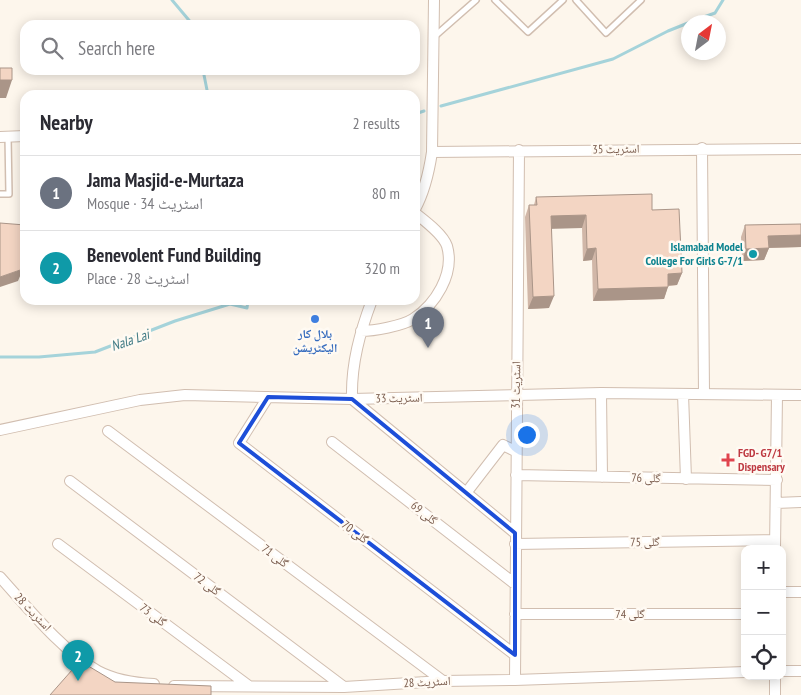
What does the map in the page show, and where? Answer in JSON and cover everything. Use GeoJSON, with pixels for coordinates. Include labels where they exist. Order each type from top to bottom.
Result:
{"type":"FeatureCollection","features":[{"type":"Feature","properties":{"kind":"street"},"geometry":{"type":"LineString","coordinates":[[420,200],[430,170],[432,152],[434,0]]}},
{"type":"Feature","properties":{"kind":"street"},"geometry":{"type":"LineString","coordinates":[[4,136],[20,136]]}},
{"type":"Feature","properties":{"kind":"street"},"geometry":{"type":"LineString","coordinates":[[702,148],[704,394]]}},
{"type":"Feature","properties":{"kind":"street","name":"اسٹریٹ 35"},"geometry":{"type":"LineString","coordinates":[[432,152],[702,148],[801,149]]}},
{"type":"Feature","properties":{"kind":"street","name":"اسٹریٹ 31"},"geometry":{"type":"LineString","coordinates":[[514,680],[518,150]]}},
{"type":"Feature","properties":{"kind":"street"},"geometry":{"type":"LineString","coordinates":[[361,331],[374,331],[413,320],[440,293],[448,270],[447,246],[420,217]]}},
{"type":"Feature","properties":{"kind":"street"},"geometry":{"type":"LineString","coordinates":[[370,305],[361,331],[351,378],[352,399],[515,533]]}},
{"type":"Feature","properties":{"kind":"street"},"geometry":{"type":"LineString","coordinates":[[602,393],[602,477]]}},
{"type":"Feature","properties":{"kind":"street","name":"اسٹریٹ 33"},"geometry":{"type":"LineString","coordinates":[[0,430],[140,400],[185,395],[352,399],[602,393],[801,395]]}},
{"type":"Feature","properties":{"kind":"street"},"geometry":{"type":"LineString","coordinates":[[684,394],[686,479]]}},
{"type":"Feature","properties":{"kind":"street"},"geometry":{"type":"LineString","coordinates":[[775,544],[777,480],[776,395]]}},
{"type":"Feature","properties":{"kind":"street","name":"گلی 70"},"geometry":{"type":"LineString","coordinates":[[268,397],[238,443],[515,654]]}},
{"type":"Feature","properties":{"kind":"street","name":"گلی 71"},"geometry":{"type":"LineString","coordinates":[[108,431],[443,681]]}},
{"type":"Feature","properties":{"kind":"street","name":"گلی 69"},"geometry":{"type":"LineString","coordinates":[[332,442],[515,584]]}},
{"type":"Feature","properties":{"kind":"street"},"geometry":{"type":"LineString","coordinates":[[466,493],[503,445],[516,451]]}},
{"type":"Feature","properties":{"kind":"street","name":"گلی 76"},"geometry":{"type":"LineString","coordinates":[[516,476],[777,480]]}},
{"type":"Feature","properties":{"kind":"street","name":"گلی 72"},"geometry":{"type":"LineString","coordinates":[[70,481],[344,687]]}},
{"type":"Feature","properties":{"kind":"street"},"geometry":{"type":"LineString","coordinates":[[776,503],[801,502]]}},
{"type":"Feature","properties":{"kind":"street","name":"گلی 73"},"geometry":{"type":"LineString","coordinates":[[58,544],[249,686]]}},
{"type":"Feature","properties":{"kind":"street","name":"گلی 75"},"geometry":{"type":"LineString","coordinates":[[515,544],[775,544]]}},
{"type":"Feature","properties":{"kind":"street","name":"اسٹریٹ 28"},"geometry":{"type":"LineString","coordinates":[[1,581],[60,640],[98,670],[128,682],[224,691],[249,686],[344,687],[443,681],[741,672]]}},
{"type":"Feature","properties":{"kind":"street"},"geometry":{"type":"LineString","coordinates":[[786,592],[801,592]]}},
{"type":"Feature","properties":{"kind":"street","name":"گلی 74"},"geometry":{"type":"LineString","coordinates":[[515,614],[741,614]]}},
{"type":"Feature","properties":{"kind":"street"},"geometry":{"type":"LineString","coordinates":[[786,671],[801,671]]}},
{"type":"Feature","properties":{"kind":"street"},"geometry":{"type":"LineString","coordinates":[[775,680],[775,695]]}},
{"type":"Feature","properties":{"kind":"lane"},"geometry":{"type":"LineString","coordinates":[[434,37],[476,0]]}},
{"type":"Feature","properties":{"kind":"lane"},"geometry":{"type":"LineString","coordinates":[[495,0],[528,32],[563,0]]}},
{"type":"Feature","properties":{"kind":"lane"},"geometry":{"type":"LineString","coordinates":[[576,0],[606,33],[641,0]]}},
{"type":"Feature","properties":{"kind":"lane"},"geometry":{"type":"LineString","coordinates":[[0,194],[9,194],[4,136]]}},
{"type":"Feature","properties":{"kind":"highlighted area"},"geometry":{"type":"Polygon","coordinates":[[[268,397],[352,399],[515,533],[515,655],[239,443],[268,397]]]}},
{"type":"Feature","properties":{"kind":"building"},"geometry":{"type":"Polygon","coordinates":[[[0,68],[12,68],[12,80],[0,80],[0,68]]]}},
{"type":"Feature","properties":{"kind":"building"},"geometry":{"type":"Polygon","coordinates":[[[652,194],[652,210],[679,209],[682,273],[668,274],[668,287],[598,289],[596,248],[587,249],[586,215],[551,216],[554,296],[533,297],[529,205],[537,205],[536,197],[652,194]]]}},
{"type":"Feature","properties":{"kind":"building"},"geometry":{"type":"Polygon","coordinates":[[[0,223],[20,225],[20,270],[0,277],[0,223]]]}},
{"type":"Feature","properties":{"kind":"building"},"geometry":{"type":"Polygon","coordinates":[[[801,224],[801,235],[768,236],[769,248],[746,249],[745,225],[801,224]]]}},
{"type":"Feature","properties":{"kind":"building"},"geometry":{"type":"Polygon","coordinates":[[[80,661],[115,682],[211,686],[211,695],[50,695],[80,661]]]}},
{"type":"Feature","properties":{"kind":"waterway","name":"Nala Lai"},"geometry":{"type":"LineString","coordinates":[[172,0],[189,20]]}},
{"type":"Feature","properties":{"kind":"waterway"},"geometry":{"type":"LineString","coordinates":[[709,15],[715,13],[723,0]]}},
{"type":"Feature","properties":{"kind":"waterway"},"geometry":{"type":"LineString","coordinates":[[441,106],[613,59],[681,26]]}},
{"type":"Feature","properties":{"kind":"waterway","name":"Nala Lai"},"geometry":{"type":"LineString","coordinates":[[204,75],[207,90]]}},
{"type":"Feature","properties":{"kind":"waterway"},"geometry":{"type":"LineString","coordinates":[[420,112],[424,111]]}},
{"type":"Feature","properties":{"kind":"waterway","name":"Nala Lai"},"geometry":{"type":"LineString","coordinates":[[0,357],[39,357],[95,352],[175,321],[227,305]]}},
{"type":"Feature","properties":{"kind":"waterway","name":"Nala Lai"},"geometry":{"type":"LineString","coordinates":[[234,305],[247,308],[247,305]]}},
{"type":"Feature","properties":{"kind":"place","name":"Islamabad Model College For Girls G-7/1"},"geometry":{"type":"Point","coordinates":[753,254]}},
{"type":"Feature","properties":{"kind":"place","name":"بلال کار الیکٹریشن"},"geometry":{"type":"Point","coordinates":[315,319]}},
{"type":"Feature","properties":{"kind":"place","name":"Jama Masjid-e-Murtaza"},"geometry":{"type":"Point","coordinates":[428,348]}},
{"type":"Feature","properties":{"kind":"place","name":"FGD- G7/1 Dispensary"},"geometry":{"type":"Point","coordinates":[728,460]}},
{"type":"Feature","properties":{"kind":"place","name":"Benevolent Fund Building"},"geometry":{"type":"Point","coordinates":[78,681]}}]}
